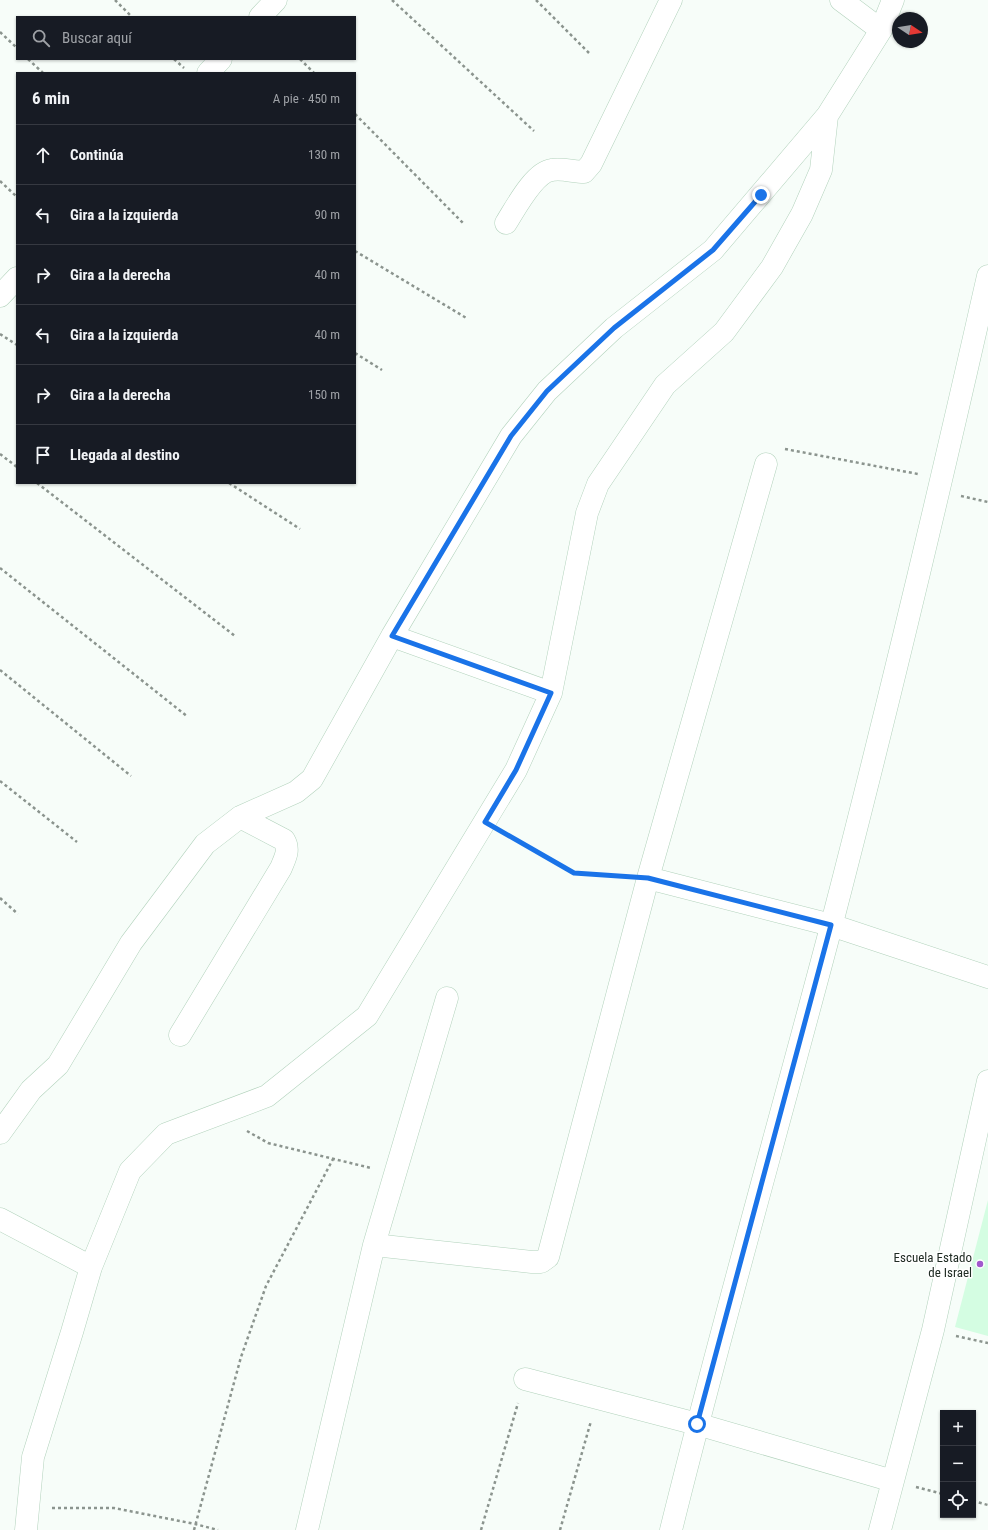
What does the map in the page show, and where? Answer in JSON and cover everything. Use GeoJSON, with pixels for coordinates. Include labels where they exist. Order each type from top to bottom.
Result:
{"type":"FeatureCollection","features":[{"type":"Feature","properties":{"kind":"street"},"geometry":{"type":"LineString","coordinates":[[261,16],[276,0]]}},
{"type":"Feature","properties":{"kind":"street"},"geometry":{"type":"LineString","coordinates":[[506,223],[531,184],[544,172],[552,170],[584,172],[591,164],[671,0]]}},
{"type":"Feature","properties":{"kind":"street"},"geometry":{"type":"LineString","coordinates":[[841,0],[881,30]]}},
{"type":"Feature","properties":{"kind":"street"},"geometry":{"type":"LineString","coordinates":[[0,1133],[31,1090],[58,1065],[131,943],[205,844],[240,817],[296,792],[312,779],[392,636],[511,436],[547,391],[614,328],[713,250],[827,116],[881,30],[893,0]]}},
{"type":"Feature","properties":{"kind":"street"},"geometry":{"type":"LineString","coordinates":[[209,72],[220,60]]}},
{"type":"Feature","properties":{"kind":"street"},"geometry":{"type":"LineString","coordinates":[[26,1530],[33,1457],[91,1267],[130,1171],[166,1134],[267,1096],[367,1016],[516,770],[551,693],[587,513],[598,484],[623,444],[665,385],[724,332],[772,267],[802,214],[821,170],[827,116]]}},
{"type":"Feature","properties":{"kind":"street"},"geometry":{"type":"LineString","coordinates":[[671,1530],[697,1424],[831,925],[943,479],[988,276]]}},
{"type":"Feature","properties":{"kind":"street"},"geometry":{"type":"LineString","coordinates":[[0,296],[16,279]]}},
{"type":"Feature","properties":{"kind":"street"},"geometry":{"type":"LineString","coordinates":[[374,1244],[532,1262],[541,1262],[548,1257],[648,878],[766,464]]}},
{"type":"Feature","properties":{"kind":"street"},"geometry":{"type":"LineString","coordinates":[[392,636],[551,693]]}},
{"type":"Feature","properties":{"kind":"street"},"geometry":{"type":"LineString","coordinates":[[180,1035],[281,868],[288,853],[287,845],[284,840],[240,817]]}},
{"type":"Feature","properties":{"kind":"street"},"geometry":{"type":"LineString","coordinates":[[648,878],[831,925],[988,977]]}},
{"type":"Feature","properties":{"kind":"street"},"geometry":{"type":"LineString","coordinates":[[307,1530],[374,1244],[447,998]]}},
{"type":"Feature","properties":{"kind":"street"},"geometry":{"type":"LineString","coordinates":[[880,1530],[933,1330],[988,1081]]}},
{"type":"Feature","properties":{"kind":"street"},"geometry":{"type":"LineString","coordinates":[[0,1104],[31,1090]]}},
{"type":"Feature","properties":{"kind":"street"},"geometry":{"type":"LineString","coordinates":[[0,1219],[91,1267]]}},
{"type":"Feature","properties":{"kind":"street"},"geometry":{"type":"LineString","coordinates":[[525,1379],[697,1424],[893,1481]]}},
{"type":"Feature","properties":{"kind":"path"},"geometry":{"type":"LineString","coordinates":[[116,0],[131,16]]}},
{"type":"Feature","properties":{"kind":"path"},"geometry":{"type":"LineString","coordinates":[[392,0],[534,131]]}},
{"type":"Feature","properties":{"kind":"path"},"geometry":{"type":"LineString","coordinates":[[536,0],[590,53]]}},
{"type":"Feature","properties":{"kind":"path"},"geometry":{"type":"LineString","coordinates":[[0,32],[16,47]]}},
{"type":"Feature","properties":{"kind":"path"},"geometry":{"type":"LineString","coordinates":[[29,60],[42,72]]}},
{"type":"Feature","properties":{"kind":"path"},"geometry":{"type":"LineString","coordinates":[[175,60],[187,72]]}},
{"type":"Feature","properties":{"kind":"path"},"geometry":{"type":"LineString","coordinates":[[301,60],[313,72]]}},
{"type":"Feature","properties":{"kind":"path"},"geometry":{"type":"LineString","coordinates":[[356,115],[463,223]]}},
{"type":"Feature","properties":{"kind":"path"},"geometry":{"type":"LineString","coordinates":[[0,182],[16,196]]}},
{"type":"Feature","properties":{"kind":"path"},"geometry":{"type":"LineString","coordinates":[[356,252],[468,319]]}},
{"type":"Feature","properties":{"kind":"path"},"geometry":{"type":"LineString","coordinates":[[0,334],[16,344]]}},
{"type":"Feature","properties":{"kind":"path"},"geometry":{"type":"LineString","coordinates":[[356,354],[382,370]]}},
{"type":"Feature","properties":{"kind":"path"},"geometry":{"type":"LineString","coordinates":[[766,464],[772,451],[780,448],[943,479]]}},
{"type":"Feature","properties":{"kind":"path"},"geometry":{"type":"LineString","coordinates":[[0,454],[16,466]]}},
{"type":"Feature","properties":{"kind":"path"},"geometry":{"type":"LineString","coordinates":[[39,484],[236,636]]}},
{"type":"Feature","properties":{"kind":"path"},"geometry":{"type":"LineString","coordinates":[[230,484],[300,529]]}},
{"type":"Feature","properties":{"kind":"path"},"geometry":{"type":"LineString","coordinates":[[0,568],[188,717]]}},
{"type":"Feature","properties":{"kind":"path"},"geometry":{"type":"LineString","coordinates":[[0,670],[131,776]]}},
{"type":"Feature","properties":{"kind":"path"},"geometry":{"type":"LineString","coordinates":[[0,781],[77,842]]}},
{"type":"Feature","properties":{"kind":"path"},"geometry":{"type":"LineString","coordinates":[[485,822],[574,873],[648,878]]}},
{"type":"Feature","properties":{"kind":"path"},"geometry":{"type":"LineString","coordinates":[[0,898],[18,914]]}},
{"type":"Feature","properties":{"kind":"path"},"geometry":{"type":"LineString","coordinates":[[218,1114],[268,1143],[395,1174]]}},
{"type":"Feature","properties":{"kind":"path"},"geometry":{"type":"LineString","coordinates":[[194,1530],[241,1357],[266,1286],[333,1159]]}},
{"type":"Feature","properties":{"kind":"path"},"geometry":{"type":"LineString","coordinates":[[933,1330],[988,1343]]}},
{"type":"Feature","properties":{"kind":"path"},"geometry":{"type":"LineString","coordinates":[[481,1530],[525,1379]]}},
{"type":"Feature","properties":{"kind":"path"},"geometry":{"type":"LineString","coordinates":[[560,1530],[597,1398]]}},
{"type":"Feature","properties":{"kind":"path"},"geometry":{"type":"LineString","coordinates":[[976,1502],[988,1505]]}},
{"type":"Feature","properties":{"kind":"path"},"geometry":{"type":"LineString","coordinates":[[28,1508],[114,1508],[218,1530]]}},
{"type":"Feature","properties":{"kind":"shaded area","name":"Escuela Estado de Israel"},"geometry":{"type":"Polygon","coordinates":[[[988,1200],[988,1336],[955,1327],[988,1200]]]}},
{"type":"Feature","properties":{"kind":"place","name":"Escuela Estado de Israel"},"geometry":{"type":"Point","coordinates":[980,1264]}},
{"type":"Feature","properties":{"kind":"route"},"geometry":{"type":"LineString","coordinates":[[697,1424],[831,925],[648,878],[574,873],[485,822],[516,770],[551,693],[392,636],[511,436],[547,391],[614,328],[713,250],[761,195]]}}]}
